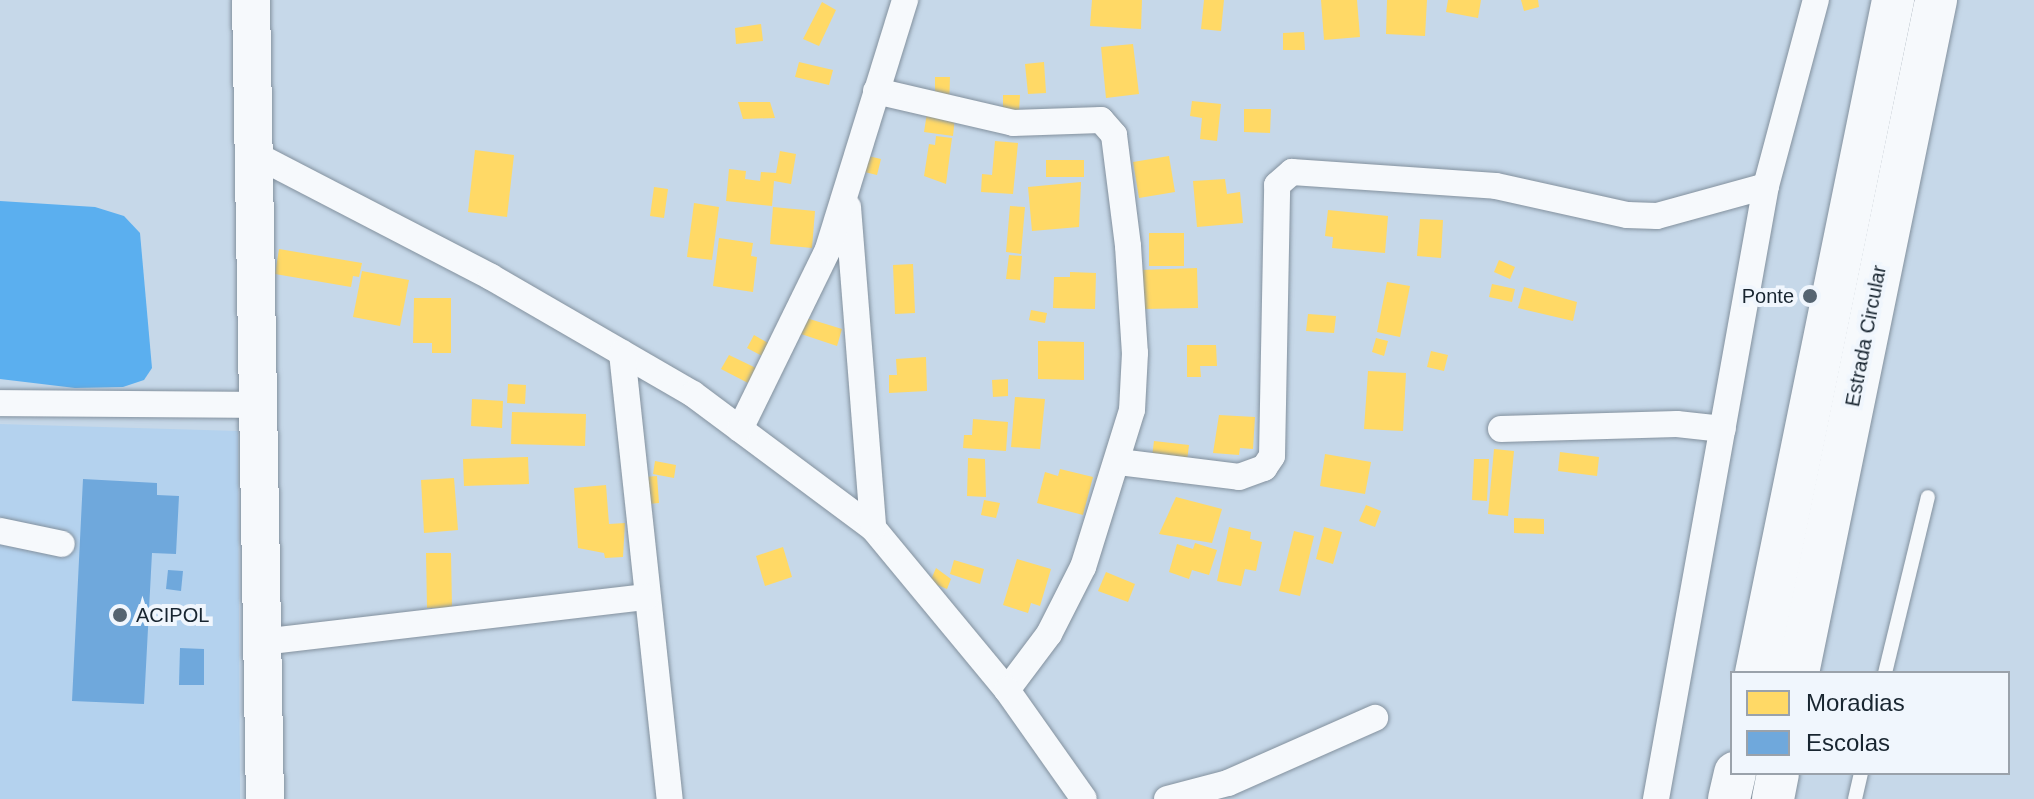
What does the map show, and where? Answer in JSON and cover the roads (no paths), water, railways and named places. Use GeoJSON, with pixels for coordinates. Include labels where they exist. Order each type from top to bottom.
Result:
{"type":"FeatureCollection","features":[{"type":"Feature","properties":{"kind":"main road","name":"Estrada Circular"},"geometry":{"type":"LineString","coordinates":[[1756,671],[1893,0]]}},
{"type":"Feature","properties":{"kind":"main road","name":"Estrada Circular"},"geometry":{"type":"LineString","coordinates":[[1798,671],[1936,0]]}},
{"type":"Feature","properties":{"kind":"main road"},"geometry":{"type":"LineString","coordinates":[[1729,799],[1735,775]]}},
{"type":"Feature","properties":{"kind":"main road"},"geometry":{"type":"LineString","coordinates":[[1773,799],[1778,775]]}},
{"type":"Feature","properties":{"kind":"street"},"geometry":{"type":"LineString","coordinates":[[251,0],[265,799]]}},
{"type":"Feature","properties":{"kind":"street"},"geometry":{"type":"LineString","coordinates":[[740,429],[776,363],[847,199],[905,0]]}},
{"type":"Feature","properties":{"kind":"street"},"geometry":{"type":"LineString","coordinates":[[1656,799],[1766,186],[1816,0]]}},
{"type":"Feature","properties":{"kind":"street"},"geometry":{"type":"LineString","coordinates":[[876,91],[1013,123],[1101,120],[1111,127],[1128,246],[1135,353],[1132,410],[1119,462],[1083,567],[1049,634],[1007,690]]}},
{"type":"Feature","properties":{"kind":"street"},"geometry":{"type":"LineString","coordinates":[[254,154],[491,277],[622,353],[740,429],[873,528],[1007,690],[1084,799]]}},
{"type":"Feature","properties":{"kind":"street"},"geometry":{"type":"LineString","coordinates":[[1119,462],[1239,477],[1264,468],[1272,456],[1277,185],[1292,172],[1496,186],[1627,215],[1657,216],[1766,186]]}},
{"type":"Feature","properties":{"kind":"street"},"geometry":{"type":"LineString","coordinates":[[847,199],[873,528]]}},
{"type":"Feature","properties":{"kind":"street"},"geometry":{"type":"LineString","coordinates":[[622,353],[670,799]]}},
{"type":"Feature","properties":{"kind":"street"},"geometry":{"type":"LineString","coordinates":[[0,403],[258,405]]}},
{"type":"Feature","properties":{"kind":"street"},"geometry":{"type":"LineString","coordinates":[[1501,429],[1677,424],[1723,429]]}},
{"type":"Feature","properties":{"kind":"street"},"geometry":{"type":"LineString","coordinates":[[0,531],[62,544]]}},
{"type":"Feature","properties":{"kind":"street"},"geometry":{"type":"LineString","coordinates":[[262,642],[646,597]]}},
{"type":"Feature","properties":{"kind":"street"},"geometry":{"type":"LineString","coordinates":[[1167,799],[1228,783],[1375,718]]}},
{"type":"Feature","properties":{"kind":"lane"},"geometry":{"type":"LineString","coordinates":[[1885,671],[1928,497]]}},
{"type":"Feature","properties":{"kind":"lane"},"geometry":{"type":"LineString","coordinates":[[1855,799],[1861,775]]}},
{"type":"Feature","properties":{"kind":"water"},"geometry":{"type":"Polygon","coordinates":[[[0,201],[95,207],[124,216],[140,233],[152,368],[144,380],[123,387],[75,388],[0,379],[0,201]]]}},
{"type":"Feature","properties":{"kind":"place","name":"Ponte"},"geometry":{"type":"Point","coordinates":[1810,296]}},
{"type":"Feature","properties":{"kind":"place","name":"ACIPOL"},"geometry":{"type":"Point","coordinates":[120,615]}}]}
